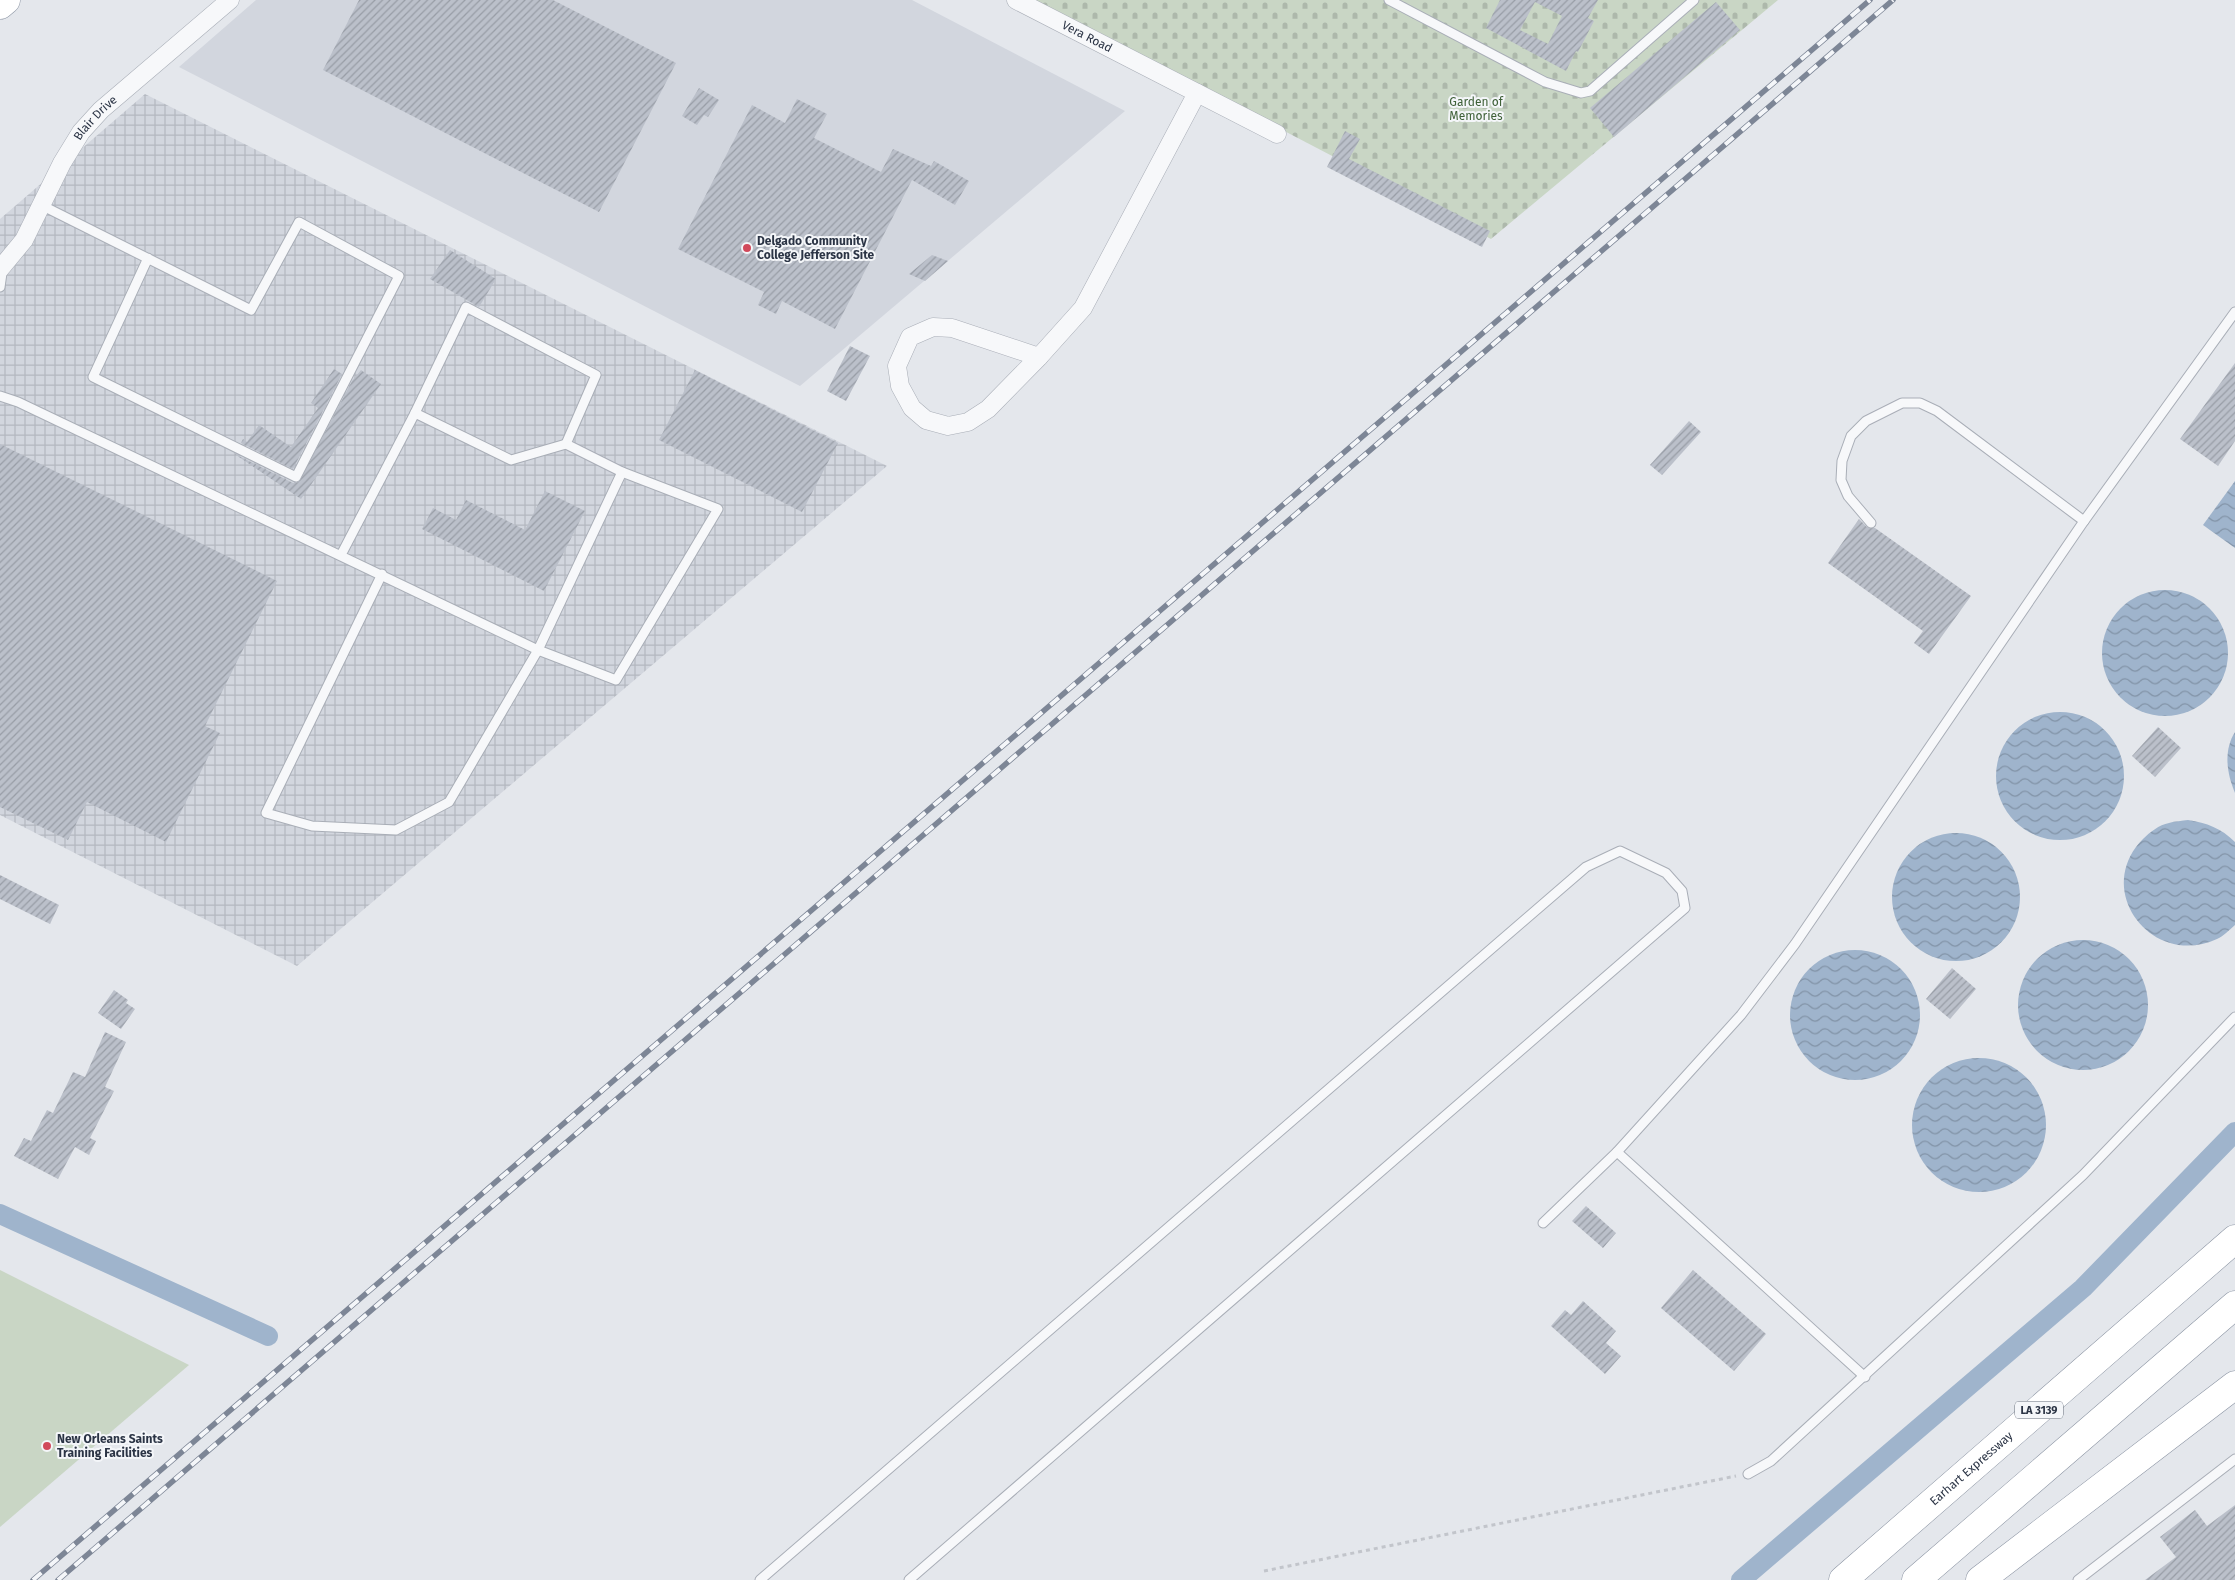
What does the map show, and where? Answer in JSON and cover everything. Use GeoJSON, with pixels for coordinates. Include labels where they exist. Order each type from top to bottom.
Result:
{"type":"FeatureCollection","features":[{"type":"Feature","properties":{"kind":"highway"},"geometry":{"type":"LineString","coordinates":[[0,5],[6,0]]}},
{"type":"Feature","properties":{"kind":"highway","name":"Earhart Expressway"},"geometry":{"type":"LineString","coordinates":[[1843,1580],[2235,1240]]}},
{"type":"Feature","properties":{"kind":"highway"},"geometry":{"type":"LineString","coordinates":[[1916,1580],[2235,1305]]}},
{"type":"Feature","properties":{"kind":"highway"},"geometry":{"type":"LineString","coordinates":[[1980,1580],[2235,1385]]}},
{"type":"Feature","properties":{"kind":"street","name":"Blair Drive"},"geometry":{"type":"LineString","coordinates":[[2,267],[24,240],[66,155],[81,132],[101,110],[230,0]]}},
{"type":"Feature","properties":{"kind":"street","name":"Vera Road"},"geometry":{"type":"LineString","coordinates":[[1016,0],[1277,134]]}},
{"type":"Feature","properties":{"kind":"street"},"geometry":{"type":"LineString","coordinates":[[1039,357],[952,328],[933,327],[910,337],[897,366],[900,386],[912,408],[926,420],[948,426],[968,422],[988,409],[1039,357],[1083,308],[1197,93]]}},
{"type":"Feature","properties":{"kind":"lane"},"geometry":{"type":"LineString","coordinates":[[1389,0],[1545,82],[1581,93],[1590,91],[1694,0]]}},
{"type":"Feature","properties":{"kind":"lane"},"geometry":{"type":"LineString","coordinates":[[41,205],[148,258],[252,310],[299,222],[399,276],[296,476],[93,377],[148,258]]}},
{"type":"Feature","properties":{"kind":"lane"},"geometry":{"type":"LineString","coordinates":[[0,287],[2,267]]}},
{"type":"Feature","properties":{"kind":"lane"},"geometry":{"type":"LineString","coordinates":[[341,555],[415,413],[466,307],[596,375],[566,444]]}},
{"type":"Feature","properties":{"kind":"lane"},"geometry":{"type":"LineString","coordinates":[[1542,1223],[1617,1152],[1741,1014],[1795,944],[2084,521],[2235,312]]}},
{"type":"Feature","properties":{"kind":"lane"},"geometry":{"type":"LineString","coordinates":[[0,396],[18,402],[538,650],[616,680],[718,509],[622,472],[566,444],[511,460],[415,413]]}},
{"type":"Feature","properties":{"kind":"lane"},"geometry":{"type":"LineString","coordinates":[[1871,523],[1848,496],[1841,480],[1842,461],[1851,436],[1866,421],[1902,403],[1920,403],[1937,411],[2084,521]]}},
{"type":"Feature","properties":{"kind":"lane"},"geometry":{"type":"LineString","coordinates":[[382,574],[266,813],[312,826],[396,830],[449,802],[538,650],[622,472]]}},
{"type":"Feature","properties":{"kind":"lane"},"geometry":{"type":"LineString","coordinates":[[760,1580],[1586,867],[1620,851],[1666,873],[1682,890],[1685,908],[909,1580]]}},
{"type":"Feature","properties":{"kind":"lane"},"geometry":{"type":"LineString","coordinates":[[1748,1474],[1771,1461],[2083,1175],[2235,1017]]}},
{"type":"Feature","properties":{"kind":"lane"},"geometry":{"type":"LineString","coordinates":[[1617,1152],[1865,1376]]}},
{"type":"Feature","properties":{"kind":"lane"},"geometry":{"type":"LineString","coordinates":[[2078,1580],[2235,1459]]}},
{"type":"Feature","properties":{"kind":"path"},"geometry":{"type":"LineString","coordinates":[[1264,1571],[1748,1474]]}},
{"type":"Feature","properties":{"kind":"shaded area","name":"Delgado Community College Jefferson Site"},"geometry":{"type":"Polygon","coordinates":[[[256,0],[912,0],[1125,111],[800,386],[179,67],[256,0]]]}},
{"type":"Feature","properties":{"kind":"shaded area"},"geometry":{"type":"Polygon","coordinates":[[[145,94],[887,466],[297,966],[0,815],[0,219],[145,94]]]}},
{"type":"Feature","properties":{"kind":"green space","name":"Garden of Memories"},"geometry":{"type":"Polygon","coordinates":[[[1034,0],[1778,0],[1491,239],[1034,0]]]}},
{"type":"Feature","properties":{"kind":"green space","name":"New Orleans Saints Training Facilities"},"geometry":{"type":"Polygon","coordinates":[[[0,1270],[189,1365],[0,1527],[0,1270]]]}},
{"type":"Feature","properties":{"kind":"water"},"geometry":{"type":"Polygon","coordinates":[[[2235,481],[2235,548],[2203,525],[2235,481]]]}},
{"type":"Feature","properties":{"kind":"water"},"geometry":{"type":"Polygon","coordinates":[[[2165,590],[2189,595],[2200,600],[2210,608],[2218,618],[2223,629],[2228,653],[2223,677],[2218,688],[2210,698],[2200,706],[2189,711],[2165,716],[2141,711],[2130,706],[2120,698],[2112,688],[2107,677],[2102,653],[2107,629],[2112,618],[2120,608],[2130,600],[2141,595],[2165,590]]]}},
{"type":"Feature","properties":{"kind":"water"},"geometry":{"type":"Polygon","coordinates":[[[2060,712],[2085,716],[2106,730],[2120,751],[2124,776],[2120,801],[2106,822],[2085,836],[2060,840],[2035,836],[2014,822],[2000,801],[1996,776],[2000,751],[2014,730],[2035,716],[2060,712]]]}},
{"type":"Feature","properties":{"kind":"water"},"geometry":{"type":"Polygon","coordinates":[[[2235,732],[2235,793],[2228,770],[2228,755],[2231,739],[2235,732]]]}},
{"type":"Feature","properties":{"kind":"water"},"geometry":{"type":"Polygon","coordinates":[[[2188,820],[2213,827],[2235,842],[2235,925],[2217,939],[2193,945],[2171,943],[2152,934],[2136,919],[2127,901],[2124,880],[2129,859],[2146,836],[2162,825],[2188,820]]]}},
{"type":"Feature","properties":{"kind":"water"},"geometry":{"type":"Polygon","coordinates":[[[1956,833],[1980,838],[2001,852],[2015,873],[2020,897],[2015,921],[2001,942],[1980,956],[1956,961],[1932,956],[1911,942],[1897,921],[1892,897],[1897,873],[1911,852],[1932,838],[1956,833]]]}},
{"type":"Feature","properties":{"kind":"water"},"geometry":{"type":"Polygon","coordinates":[[[2083,940],[2096,941],[2108,945],[2129,959],[2143,980],[2147,992],[2147,1018],[2143,1030],[2129,1051],[2108,1065],[2096,1069],[2083,1070],[2070,1069],[2058,1065],[2037,1051],[2023,1030],[2019,1018],[2018,1005],[2019,992],[2023,980],[2037,959],[2058,945],[2070,941],[2083,940]]]}},
{"type":"Feature","properties":{"kind":"water"},"geometry":{"type":"Polygon","coordinates":[[[1855,950],[1868,951],[1880,955],[1901,969],[1915,990],[1919,1002],[1919,1028],[1915,1040],[1901,1061],[1880,1075],[1868,1079],[1855,1080],[1842,1079],[1830,1075],[1809,1061],[1795,1040],[1791,1028],[1790,1015],[1791,1002],[1795,990],[1809,969],[1830,955],[1842,951],[1855,950]]]}},
{"type":"Feature","properties":{"kind":"water"},"geometry":{"type":"Polygon","coordinates":[[[1979,1058],[2004,1063],[2026,1078],[2041,1100],[2046,1125],[2041,1150],[2026,1172],[2004,1187],[1979,1192],[1954,1187],[1932,1172],[1917,1150],[1912,1125],[1917,1100],[1932,1078],[1954,1063],[1979,1058]]]}},
{"type":"Feature","properties":{"kind":"building"},"geometry":{"type":"Polygon","coordinates":[[[359,0],[553,0],[676,63],[599,212],[323,70],[359,0]]]}},
{"type":"Feature","properties":{"kind":"building"},"geometry":{"type":"Polygon","coordinates":[[[1500,0],[1598,0],[1588,18],[1594,21],[1566,71],[1486,28],[1500,0]],[[1535,2],[1520,30],[1548,44],[1562,16],[1535,2]]]}},
{"type":"Feature","properties":{"kind":"building"},"geometry":{"type":"Polygon","coordinates":[[[1716,2],[1740,30],[1614,137],[1590,108],[1716,2]]]}},
{"type":"Feature","properties":{"kind":"building"},"geometry":{"type":"Polygon","coordinates":[[[699,88],[719,100],[708,117],[704,115],[697,125],[682,116],[699,88]]]}},
{"type":"Feature","properties":{"kind":"building"},"geometry":{"type":"Polygon","coordinates":[[[797,99],[827,114],[814,138],[881,172],[893,149],[931,166],[934,161],[969,181],[955,205],[912,180],[835,329],[782,301],[776,314],[758,305],[764,292],[678,249],[752,105],[785,123],[797,99]]]}},
{"type":"Feature","properties":{"kind":"building"},"geometry":{"type":"Polygon","coordinates":[[[1345,131],[1360,139],[1349,159],[1490,231],[1482,247],[1327,167],[1345,131]]]}},
{"type":"Feature","properties":{"kind":"building"},"geometry":{"type":"Polygon","coordinates":[[[450,250],[496,279],[479,307],[430,279],[450,250]]]}},
{"type":"Feature","properties":{"kind":"building"},"geometry":{"type":"Polygon","coordinates":[[[932,255],[948,261],[925,281],[909,274],[932,255]]]}},
{"type":"Feature","properties":{"kind":"building"},"geometry":{"type":"Polygon","coordinates":[[[850,346],[870,356],[846,401],[827,391],[850,346]]]}},
{"type":"Feature","properties":{"kind":"building"},"geometry":{"type":"Polygon","coordinates":[[[2235,363],[2235,441],[2218,466],[2180,439],[2235,363]]]}},
{"type":"Feature","properties":{"kind":"building"},"geometry":{"type":"Polygon","coordinates":[[[334,369],[342,374],[293,469],[241,443],[243,439],[247,442],[259,425],[291,447],[318,408],[311,403],[334,369]]]}},
{"type":"Feature","properties":{"kind":"building"},"geometry":{"type":"Polygon","coordinates":[[[361,370],[381,384],[301,499],[233,453],[293,483],[299,482],[352,381],[361,370]]]}},
{"type":"Feature","properties":{"kind":"building"},"geometry":{"type":"Polygon","coordinates":[[[695,370],[838,443],[802,512],[659,440],[695,370]]]}},
{"type":"Feature","properties":{"kind":"building"},"geometry":{"type":"Polygon","coordinates":[[[1689,421],[1701,432],[1662,475],[1650,465],[1689,421]]]}},
{"type":"Feature","properties":{"kind":"building"},"geometry":{"type":"Polygon","coordinates":[[[0,444],[277,581],[205,726],[220,733],[166,842],[87,802],[68,840],[0,807],[0,444]]]}},
{"type":"Feature","properties":{"kind":"building"},"geometry":{"type":"Polygon","coordinates":[[[545,491],[585,511],[544,591],[422,529],[433,508],[456,520],[466,500],[525,530],[545,491]]]}},
{"type":"Feature","properties":{"kind":"building"},"geometry":{"type":"Polygon","coordinates":[[[1859,519],[1867,527],[1875,528],[1971,596],[1929,654],[1914,643],[1923,631],[1828,563],[1859,519]]]}},
{"type":"Feature","properties":{"kind":"building"},"geometry":{"type":"Polygon","coordinates":[[[2158,727],[2181,748],[2155,777],[2132,756],[2158,727]]]}},
{"type":"Feature","properties":{"kind":"building"},"geometry":{"type":"Polygon","coordinates":[[[0,875],[59,905],[50,924],[0,899],[0,875]]]}},
{"type":"Feature","properties":{"kind":"building"},"geometry":{"type":"Polygon","coordinates":[[[1952,968],[1976,989],[1950,1019],[1926,999],[1952,968]]]}},
{"type":"Feature","properties":{"kind":"building"},"geometry":{"type":"Polygon","coordinates":[[[114,990],[128,1000],[126,1003],[135,1009],[121,1029],[98,1013],[114,990]]]}},
{"type":"Feature","properties":{"kind":"building"},"geometry":{"type":"Polygon","coordinates":[[[105,1032],[126,1042],[105,1087],[114,1091],[90,1138],[96,1141],[89,1155],[75,1147],[58,1179],[14,1156],[24,1138],[31,1141],[47,1110],[53,1113],[73,1072],[85,1077],[105,1032]]]}},
{"type":"Feature","properties":{"kind":"building"},"geometry":{"type":"Polygon","coordinates":[[[1586,1206],[1616,1233],[1603,1248],[1572,1221],[1586,1206]]]}},
{"type":"Feature","properties":{"kind":"building"},"geometry":{"type":"Polygon","coordinates":[[[1693,1270],[1766,1334],[1734,1371],[1661,1308],[1693,1270]]]}},
{"type":"Feature","properties":{"kind":"building"},"geometry":{"type":"Polygon","coordinates":[[[1583,1301],[1616,1331],[1606,1343],[1621,1356],[1605,1374],[1551,1326],[1565,1310],[1571,1315],[1583,1301]]]}},
{"type":"Feature","properties":{"kind":"building"},"geometry":{"type":"Polygon","coordinates":[[[2235,1505],[2235,1580],[2145,1580],[2176,1557],[2160,1537],[2195,1510],[2207,1526],[2235,1505]]]}},
{"type":"Feature","properties":{"kind":"waterway"},"geometry":{"type":"LineString","coordinates":[[1741,1580],[2083,1288],[2235,1132]]}},
{"type":"Feature","properties":{"kind":"waterway"},"geometry":{"type":"LineString","coordinates":[[0,1214],[268,1336]]}},
{"type":"Feature","properties":{"kind":"railway"},"geometry":{"type":"LineString","coordinates":[[33,1580],[1870,0]]}},
{"type":"Feature","properties":{"kind":"railway"},"geometry":{"type":"LineString","coordinates":[[58,1580],[1893,0]]}},
{"type":"Feature","properties":{"kind":"place","name":"Delgado Community College Jefferson Site"},"geometry":{"type":"Point","coordinates":[747,248]}},
{"type":"Feature","properties":{"kind":"place","name":"New Orleans Saints Training Facilities"},"geometry":{"type":"Point","coordinates":[47,1446]}}]}
